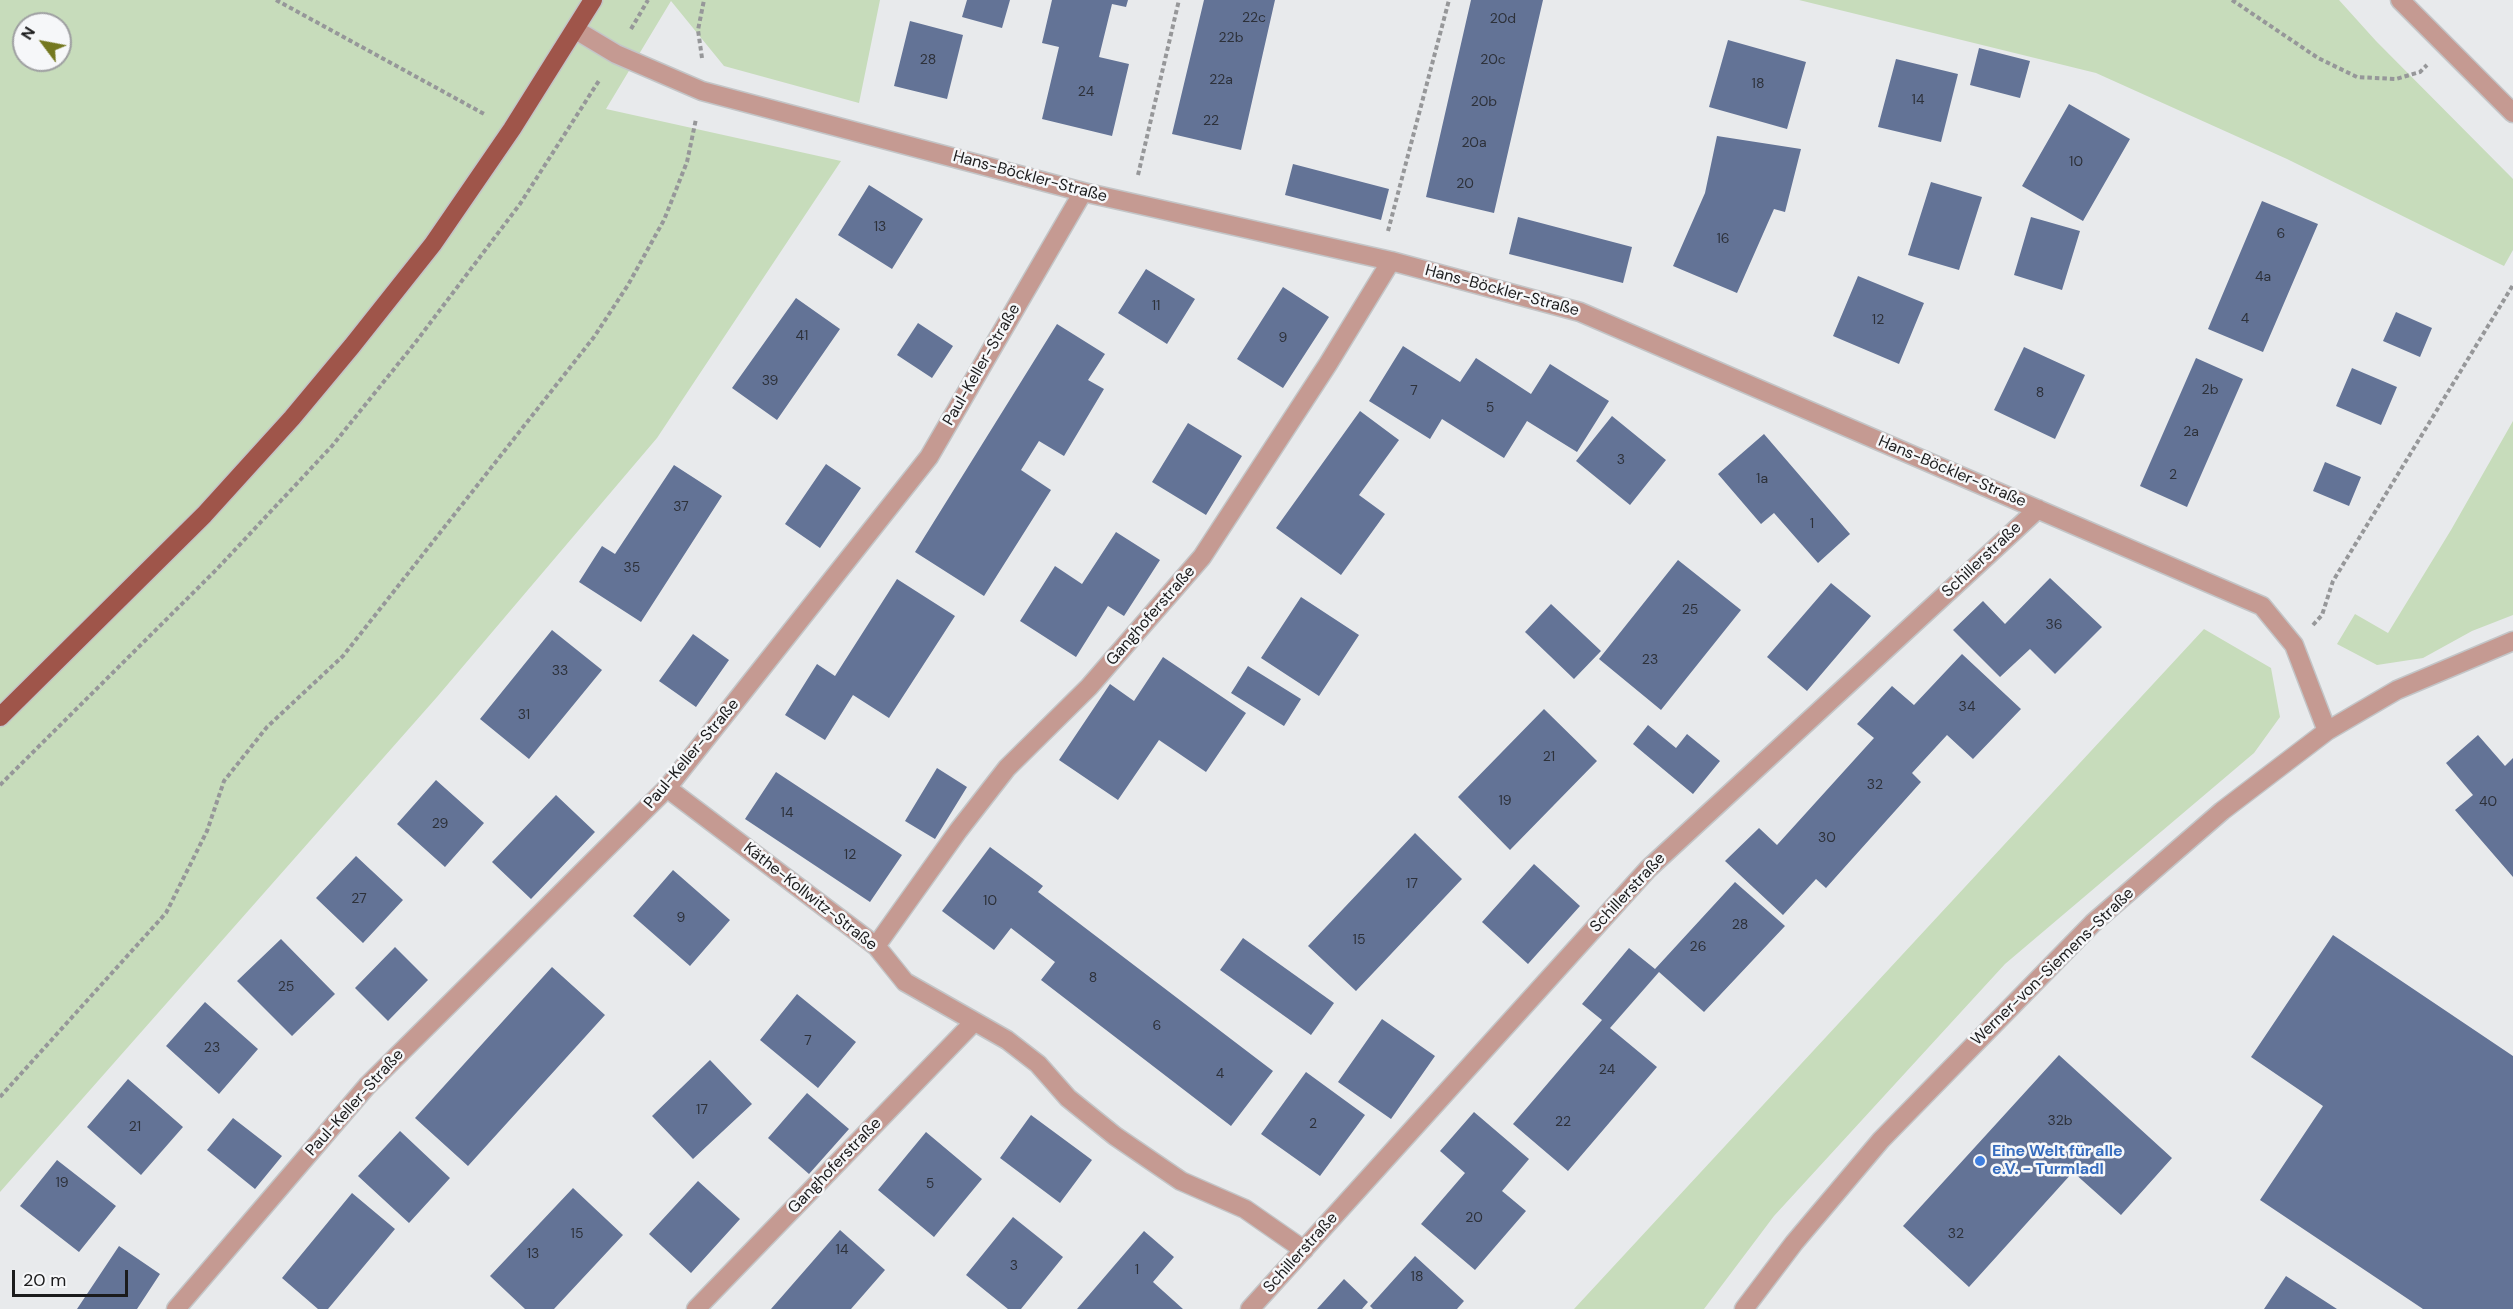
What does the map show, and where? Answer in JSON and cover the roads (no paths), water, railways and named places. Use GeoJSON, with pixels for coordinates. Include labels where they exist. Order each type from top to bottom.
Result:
{"type":"FeatureCollection","features":[{"type":"Feature","properties":{"kind":"main road"},"geometry":{"type":"LineString","coordinates":[[0,717],[204,515],[292,418],[433,244],[512,129],[593,0]]}},
{"type":"Feature","properties":{"kind":"street"},"geometry":{"type":"LineString","coordinates":[[2400,0],[2513,112]]}},
{"type":"Feature","properties":{"kind":"street","name":"Hans-Böckler-Straße"},"geometry":{"type":"LineString","coordinates":[[576,30],[616,54],[702,91],[1083,192],[1386,260],[1580,312],[2262,606],[2294,645],[2326,730]]}},
{"type":"Feature","properties":{"kind":"street","name":"Paul-Keller-Straße"},"geometry":{"type":"LineString","coordinates":[[176,1309],[367,1086],[667,788],[929,457],[1083,192]]}},
{"type":"Feature","properties":{"kind":"street","name":"Ganghoferstraße"},"geometry":{"type":"LineString","coordinates":[[876,946],[958,831],[1007,768],[1089,687],[1202,557],[1328,364],[1386,260]]}},
{"type":"Feature","properties":{"kind":"street","name":"Schillerstraße"},"geometry":{"type":"LineString","coordinates":[[1250,1309],[1648,869],[2037,509]]}},
{"type":"Feature","properties":{"kind":"street","name":"Werner-von-Siemens-Straße"},"geometry":{"type":"LineString","coordinates":[[1744,1309],[1794,1243],[1881,1140],[2093,923],[2222,811],[2326,730],[2397,690],[2513,641]]}},
{"type":"Feature","properties":{"kind":"street","name":"Käthe-Kollwitz-Straße"},"geometry":{"type":"LineString","coordinates":[[667,788],[876,946],[905,982],[973,1023],[1007,1040],[1038,1065],[1068,1098],[1115,1136],[1181,1181],[1245,1209],[1304,1250]]}},
{"type":"Feature","properties":{"kind":"street","name":"Ganghoferstraße"},"geometry":{"type":"LineString","coordinates":[[696,1309],[973,1023]]}},
{"type":"Feature","properties":{"kind":"place","name":"Eine Welt für alle e.V. - Turmladl"},"geometry":{"type":"Point","coordinates":[1980,1161]}}]}
